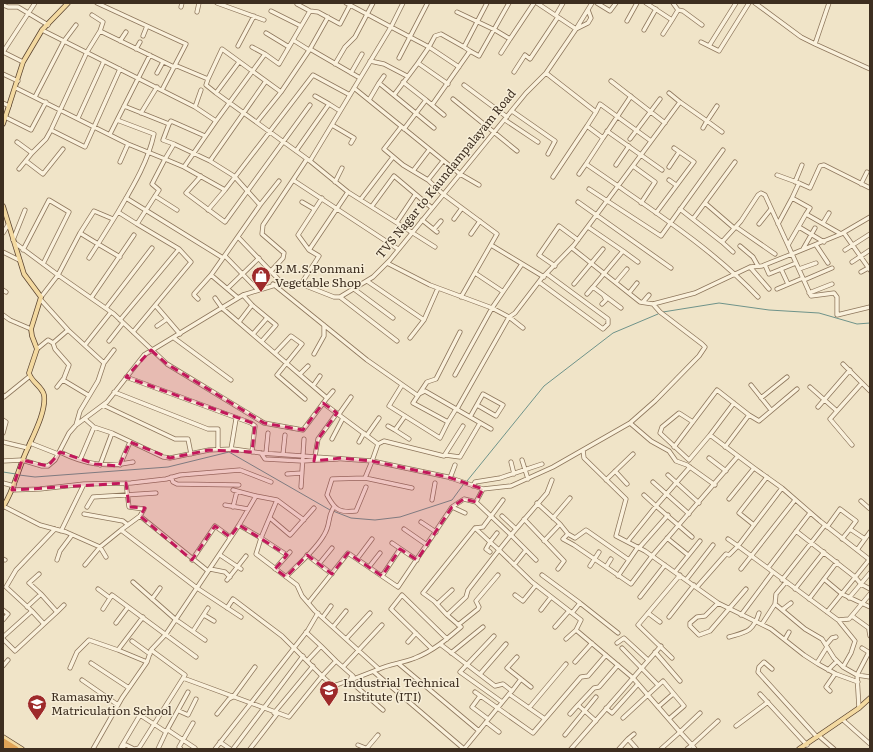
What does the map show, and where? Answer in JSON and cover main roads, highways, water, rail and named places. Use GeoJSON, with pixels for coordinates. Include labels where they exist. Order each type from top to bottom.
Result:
{"type":"FeatureCollection","features":[{"type":"Feature","properties":{"kind":"highway"},"geometry":{"type":"LineString","coordinates":[[3,741],[16,749]]}},
{"type":"Feature","properties":{"kind":"highway"},"geometry":{"type":"LineString","coordinates":[[3,747],[8,749]]}},
{"type":"Feature","properties":{"kind":"main road"},"geometry":{"type":"LineString","coordinates":[[3,124],[24,62],[42,30],[68,3]]}},
{"type":"Feature","properties":{"kind":"main road"},"geometry":{"type":"LineString","coordinates":[[3,210],[26,279],[41,298],[31,329],[37,350],[30,368],[30,376],[40,388],[44,398],[42,412],[22,460],[14,486],[3,506]]}},
{"type":"Feature","properties":{"kind":"main road"},"geometry":{"type":"LineString","coordinates":[[799,749],[843,720],[870,698]]}},
{"type":"Feature","properties":{"kind":"main road"},"geometry":{"type":"LineString","coordinates":[[3,737],[22,749]]}},
{"type":"Feature","properties":{"kind":"waterway"},"geometry":{"type":"LineString","coordinates":[[663,312],[719,303],[769,310],[819,313],[857,324],[870,323]]}},
{"type":"Feature","properties":{"kind":"waterway"},"geometry":{"type":"LineString","coordinates":[[467,481],[544,386],[613,333],[658,314]]}},
{"type":"Feature","properties":{"kind":"waterway"},"geometry":{"type":"LineString","coordinates":[[19,475],[35,477],[168,467],[229,452],[330,510]]}},
{"type":"Feature","properties":{"kind":"waterway"},"geometry":{"type":"LineString","coordinates":[[3,472],[16,474]]}},
{"type":"Feature","properties":{"kind":"waterway"},"geometry":{"type":"LineString","coordinates":[[333,511],[351,518],[375,520],[400,517],[452,500],[463,485]]}},
{"type":"Feature","properties":{"kind":"place","name":"P.M.S.Ponmani Vegetable Shop"},"geometry":{"type":"Point","coordinates":[261,293]}},
{"type":"Feature","properties":{"kind":"place","name":"Industrial Technical Institute (ITI)"},"geometry":{"type":"Point","coordinates":[329,707]}},
{"type":"Feature","properties":{"kind":"place","name":"Ramasamy Matriculation School"},"geometry":{"type":"Point","coordinates":[37,721]}}]}
